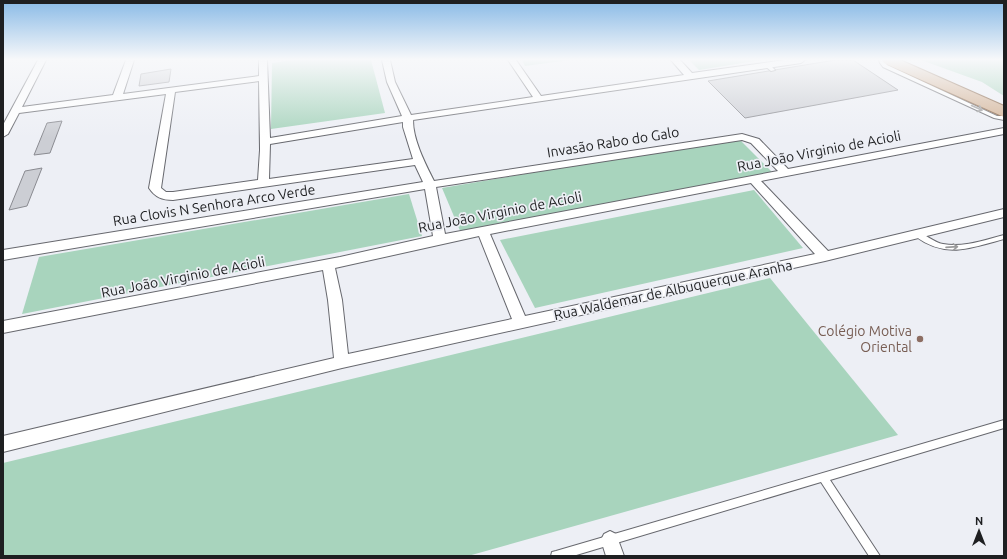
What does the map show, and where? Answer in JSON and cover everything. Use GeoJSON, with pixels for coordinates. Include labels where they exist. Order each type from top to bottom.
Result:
{"type":"FeatureCollection","features":[{"type":"Feature","properties":{"kind":"main road"},"geometry":{"type":"LineString","coordinates":[[947,86],[1004,112]]}},
{"type":"Feature","properties":{"kind":"main road"},"geometry":{"type":"LineString","coordinates":[[958,86],[1004,107]]}},
{"type":"Feature","properties":{"kind":"street"},"geometry":{"type":"LineString","coordinates":[[3,134],[28,86]]}},
{"type":"Feature","properties":{"kind":"street"},"geometry":{"type":"LineString","coordinates":[[117,97],[121,86]]}},
{"type":"Feature","properties":{"kind":"street"},"geometry":{"type":"LineString","coordinates":[[15,111],[201,86]]}},
{"type":"Feature","properties":{"kind":"street"},"geometry":{"type":"LineString","coordinates":[[263,86],[263,182]]}},
{"type":"Feature","properties":{"kind":"street"},"geometry":{"type":"LineString","coordinates":[[393,86],[408,118],[408,127],[419,161],[430,185],[440,239]]}},
{"type":"Feature","properties":{"kind":"street"},"geometry":{"type":"LineString","coordinates":[[530,86],[539,99]]}},
{"type":"Feature","properties":{"kind":"street"},"geometry":{"type":"LineString","coordinates":[[264,142],[408,118],[624,86]]}},
{"type":"Feature","properties":{"kind":"street"},"geometry":{"type":"LineString","coordinates":[[171,90],[155,188],[161,195],[173,196],[419,161]]}},
{"type":"Feature","properties":{"kind":"street","name":"Rua João Virginio de Acioli"},"geometry":{"type":"LineString","coordinates":[[3,326],[328,264],[440,239],[1004,131]]}},
{"type":"Feature","properties":{"kind":"street","name":"Invasão Rabo do Galo"},"geometry":{"type":"LineString","coordinates":[[430,185],[742,137],[755,141],[786,173]]}},
{"type":"Feature","properties":{"kind":"street"},"geometry":{"type":"LineString","coordinates":[[752,179],[825,256]]}},
{"type":"Feature","properties":{"kind":"street","name":"Rua Clovis N Senhora Arco Verde"},"geometry":{"type":"LineString","coordinates":[[3,255],[430,185]]}},
{"type":"Feature","properties":{"kind":"street","name":"Rua Waldemar de Albuquerque Aranha"},"geometry":{"type":"LineString","coordinates":[[3,444],[342,362],[825,256],[1004,213]]}},
{"type":"Feature","properties":{"kind":"street"},"geometry":{"type":"LineString","coordinates":[[483,231],[521,323]]}},
{"type":"Feature","properties":{"kind":"street"},"geometry":{"type":"LineString","coordinates":[[328,264],[335,300],[342,362]]}},
{"type":"Feature","properties":{"kind":"lane"},"geometry":{"type":"LineString","coordinates":[[929,86],[996,117],[1004,118]]}},
{"type":"Feature","properties":{"kind":"lane"},"geometry":{"type":"LineString","coordinates":[[917,234],[935,245],[946,248],[1003,238]]}},
{"type":"Feature","properties":{"kind":"lane"},"geometry":{"type":"LineString","coordinates":[[556,556],[612,548],[823,477],[1004,424]]}},
{"type":"Feature","properties":{"kind":"lane"},"geometry":{"type":"LineString","coordinates":[[823,477],[875,556]]}},
{"type":"Feature","properties":{"kind":"green space"},"geometry":{"type":"Polygon","coordinates":[[[272,86],[378,86],[385,113],[271,129],[272,86]]]}},
{"type":"Feature","properties":{"kind":"green space"},"geometry":{"type":"Polygon","coordinates":[[[988,86],[1004,86],[1004,96],[988,86]]]}},
{"type":"Feature","properties":{"kind":"green space"},"geometry":{"type":"Polygon","coordinates":[[[738,138],[772,172],[461,233],[442,188],[738,138]]]}},
{"type":"Feature","properties":{"kind":"green space"},"geometry":{"type":"Polygon","coordinates":[[[754,190],[803,248],[535,308],[500,240],[754,190]]]}},
{"type":"Feature","properties":{"kind":"green space"},"geometry":{"type":"Polygon","coordinates":[[[409,194],[422,236],[22,314],[39,257],[409,194]]]}},
{"type":"Feature","properties":{"kind":"green space"},"geometry":{"type":"Polygon","coordinates":[[[770,278],[898,435],[468,556],[3,556],[3,463],[770,278]]]}},
{"type":"Feature","properties":{"kind":"building"},"geometry":{"type":"Polygon","coordinates":[[[713,86],[892,86],[898,90],[745,118],[713,86]]]}},
{"type":"Feature","properties":{"kind":"building"},"geometry":{"type":"Polygon","coordinates":[[[62,121],[50,153],[34,155],[47,123],[62,121]]]}},
{"type":"Feature","properties":{"kind":"building"},"geometry":{"type":"Polygon","coordinates":[[[42,168],[27,206],[9,210],[25,171],[42,168]]]}},
{"type":"Feature","properties":{"kind":"place","name":"Colégio Motiva Oriental"},"geometry":{"type":"Point","coordinates":[920,339]}}]}
